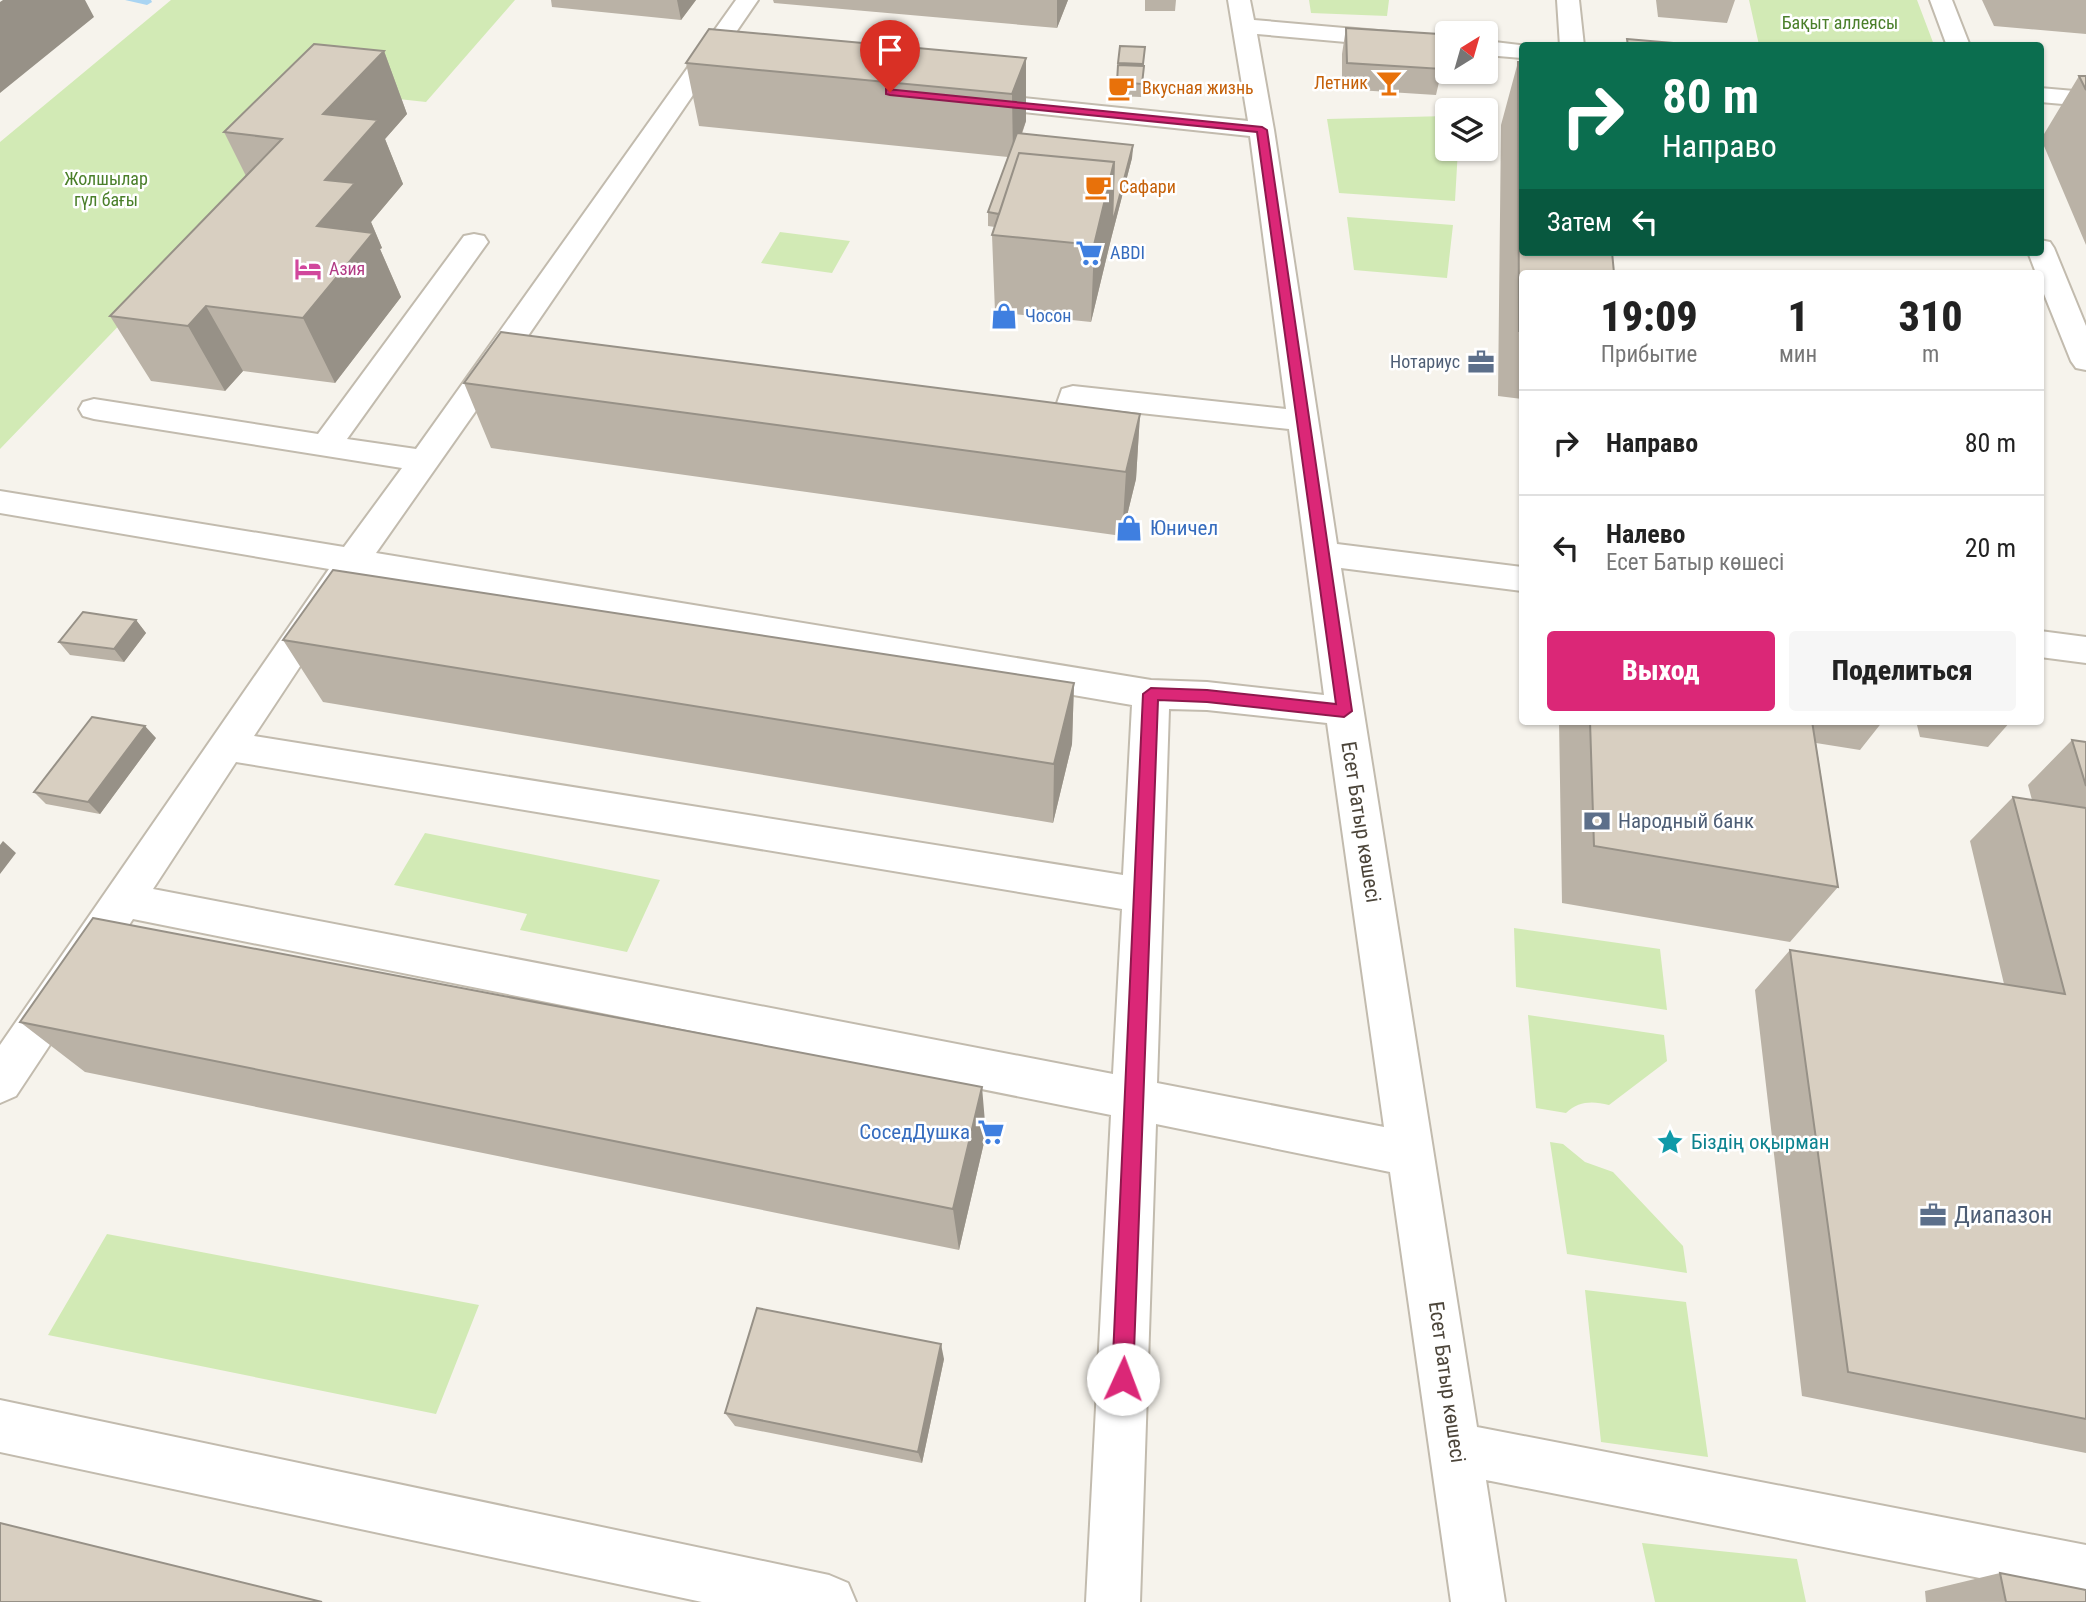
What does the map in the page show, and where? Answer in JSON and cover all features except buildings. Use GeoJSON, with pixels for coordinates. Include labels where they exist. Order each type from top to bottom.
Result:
{"type":"FeatureCollection","features":[{"type":"Feature","properties":{"kind":"street"},"geometry":{"type":"LineString","coordinates":[[0,1082],[352,561],[498,359],[747,0]]}},
{"type":"Feature","properties":{"kind":"street","name":"Есет Батыр көшесі"},"geometry":{"type":"LineString","coordinates":[[1239,0],[1262,130],[1344,711],[1478,1602]]}},
{"type":"Feature","properties":{"kind":"street"},"geometry":{"type":"LineString","coordinates":[[1568,0],[1572,42]]}},
{"type":"Feature","properties":{"kind":"street"},"geometry":{"type":"LineString","coordinates":[[1941,0],[1957,42]]}},
{"type":"Feature","properties":{"kind":"street"},"geometry":{"type":"LineString","coordinates":[[1243,26],[1435,43]]}},
{"type":"Feature","properties":{"kind":"street"},"geometry":{"type":"LineString","coordinates":[[1498,49],[1519,51]]}},
{"type":"Feature","properties":{"kind":"street"},"geometry":{"type":"LineString","coordinates":[[696,72],[724,75]]}},
{"type":"Feature","properties":{"kind":"street"},"geometry":{"type":"LineString","coordinates":[[2044,95],[2086,99]]}},
{"type":"Feature","properties":{"kind":"street"},"geometry":{"type":"LineString","coordinates":[[945,97],[1262,130]]}},
{"type":"Feature","properties":{"kind":"street"},"geometry":{"type":"LineString","coordinates":[[326,445],[474,242]]}},
{"type":"Feature","properties":{"kind":"street"},"geometry":{"type":"LineString","coordinates":[[2043,256],[2086,361]]}},
{"type":"Feature","properties":{"kind":"street"},"geometry":{"type":"LineString","coordinates":[[1021,429],[1062,435],[1073,396],[1303,421]]}},
{"type":"Feature","properties":{"kind":"street"},"geometry":{"type":"LineString","coordinates":[[94,409],[424,461]]}},
{"type":"Feature","properties":{"kind":"street"},"geometry":{"type":"LineString","coordinates":[[0,502],[1151,694],[1207,696],[1344,711]]}},
{"type":"Feature","properties":{"kind":"street"},"geometry":{"type":"LineString","coordinates":[[1322,554],[1519,579]]}},
{"type":"Feature","properties":{"kind":"street"},"geometry":{"type":"LineString","coordinates":[[2044,645],[2086,650]]}},
{"type":"Feature","properties":{"kind":"street"},"geometry":{"type":"LineString","coordinates":[[1113,1602],[1151,694]]}},
{"type":"Feature","properties":{"kind":"street"},"geometry":{"type":"LineString","coordinates":[[227,746],[1143,895]]}},
{"type":"Feature","properties":{"kind":"street"},"geometry":{"type":"LineString","coordinates":[[123,900],[1233,1116],[1412,1154]]}},
{"type":"Feature","properties":{"kind":"street"},"geometry":{"type":"LineString","coordinates":[[0,1426],[829,1602]]}},
{"type":"Feature","properties":{"kind":"street"},"geometry":{"type":"LineString","coordinates":[[1457,1449],[2086,1572]]}},
{"type":"Feature","properties":{"kind":"green space","name":"Жолшылар гүл бағы"},"geometry":{"type":"Polygon","coordinates":[[[171,0],[515,0],[426,102],[343,93],[0,449],[0,142],[171,0]]]}},
{"type":"Feature","properties":{"kind":"green space"},"geometry":{"type":"Polygon","coordinates":[[[1309,0],[1389,0],[1387,16],[1311,13],[1309,0]]]}},
{"type":"Feature","properties":{"kind":"green space","name":"Бақыт аллеясы"},"geometry":{"type":"Polygon","coordinates":[[[1749,0],[1917,0],[1933,42],[1758,42],[1749,0]]]}},
{"type":"Feature","properties":{"kind":"green space"},"geometry":{"type":"Polygon","coordinates":[[[1435,116],[1435,161],[1457,161],[1455,201],[1339,193],[1327,119],[1435,116]]]}},
{"type":"Feature","properties":{"kind":"green space"},"geometry":{"type":"Polygon","coordinates":[[[1347,217],[1453,225],[1447,278],[1354,270],[1347,217]]]}},
{"type":"Feature","properties":{"kind":"green space"},"geometry":{"type":"Polygon","coordinates":[[[780,232],[850,241],[832,273],[761,263],[780,232]]]}},
{"type":"Feature","properties":{"kind":"green space"},"geometry":{"type":"Polygon","coordinates":[[[425,833],[660,880],[627,952],[520,930],[527,914],[394,885],[425,833]]]}},
{"type":"Feature","properties":{"kind":"green space"},"geometry":{"type":"Polygon","coordinates":[[[1514,928],[1660,949],[1667,1010],[1516,987],[1514,928]]]}},
{"type":"Feature","properties":{"kind":"green space"},"geometry":{"type":"Polygon","coordinates":[[[1528,1015],[1664,1035],[1667,1061],[1609,1105],[1586,1103],[1566,1113],[1536,1108],[1528,1015]]]}},
{"type":"Feature","properties":{"kind":"green space"},"geometry":{"type":"Polygon","coordinates":[[[1550,1142],[1563,1144],[1585,1162],[1613,1172],[1683,1246],[1687,1273],[1567,1254],[1550,1142]]]}},
{"type":"Feature","properties":{"kind":"green space"},"geometry":{"type":"Polygon","coordinates":[[[107,1234],[479,1305],[436,1414],[48,1335],[107,1234]]]}},
{"type":"Feature","properties":{"kind":"green space"},"geometry":{"type":"Polygon","coordinates":[[[1585,1290],[1686,1302],[1708,1457],[1601,1442],[1585,1290]]]}},
{"type":"Feature","properties":{"kind":"green space"},"geometry":{"type":"Polygon","coordinates":[[[1642,1543],[1797,1559],[1806,1602],[1655,1602],[1642,1543]]]}},
{"type":"Feature","properties":{"kind":"waterway"},"geometry":{"type":"LineString","coordinates":[[130,0],[147,2]]}},
{"type":"Feature","properties":{"kind":"place","name":"Летник"},"geometry":{"type":"Point","coordinates":[1389,83]}},
{"type":"Feature","properties":{"kind":"place","name":"Вкусная жизнь"},"geometry":{"type":"Point","coordinates":[1121,88]}},
{"type":"Feature","properties":{"kind":"place","name":"Сафари"},"geometry":{"type":"Point","coordinates":[1098,187]}},
{"type":"Feature","properties":{"kind":"place","name":"ABDI"},"geometry":{"type":"Point","coordinates":[1089,253]}},
{"type":"Feature","properties":{"kind":"place","name":"Азия"},"geometry":{"type":"Point","coordinates":[308,269]}},
{"type":"Feature","properties":{"kind":"place","name":"Чосон"},"geometry":{"type":"Point","coordinates":[1004,316]}},
{"type":"Feature","properties":{"kind":"place","name":"Нотариус"},"geometry":{"type":"Point","coordinates":[1481,362]}},
{"type":"Feature","properties":{"kind":"place","name":"Юничел"},"geometry":{"type":"Point","coordinates":[1129,528]}},
{"type":"Feature","properties":{"kind":"place","name":"Народный банк"},"geometry":{"type":"Point","coordinates":[1597,821]}},
{"type":"Feature","properties":{"kind":"place","name":"СоседДушка"},"geometry":{"type":"Point","coordinates":[991,1132]}},
{"type":"Feature","properties":{"kind":"place","name":"Біздің оқырман"},"geometry":{"type":"Point","coordinates":[1670,1142]}},
{"type":"Feature","properties":{"kind":"place","name":"Диапазон"},"geometry":{"type":"Point","coordinates":[1933,1215]}},
{"type":"Feature","properties":{"kind":"route"},"geometry":{"type":"LineString","coordinates":[[890,92],[1262,130],[1344,711],[1207,696],[1151,694],[1123,1379]]}}]}
